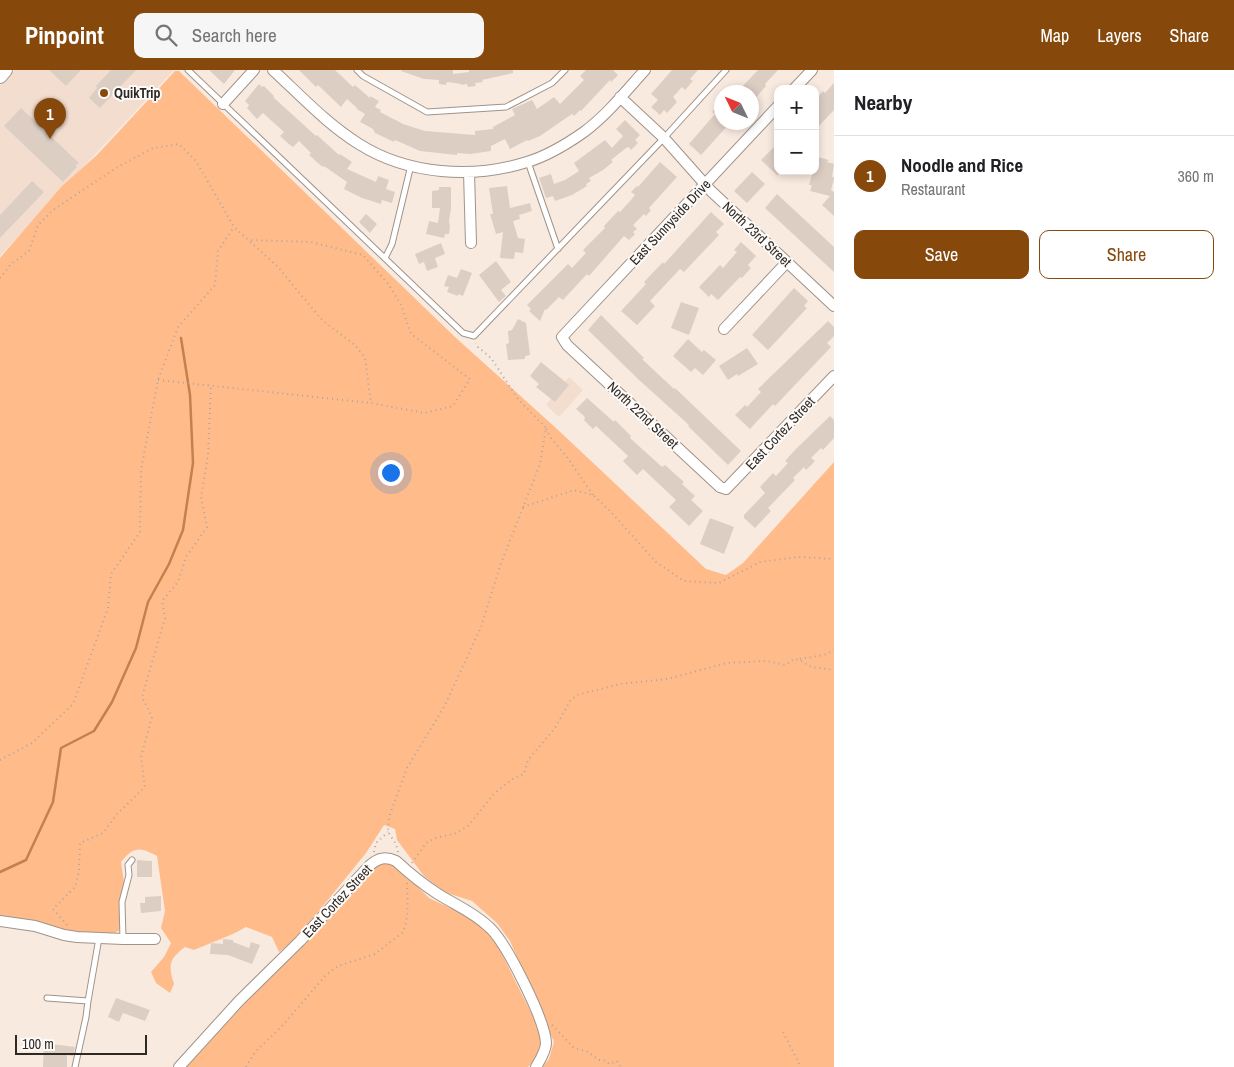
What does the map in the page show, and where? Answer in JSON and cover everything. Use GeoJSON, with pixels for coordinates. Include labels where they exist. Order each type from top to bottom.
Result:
{"type":"FeatureCollection","features":[{"type":"Feature","properties":{"kind":"main road"},"geometry":{"type":"LineString","coordinates":[[0,76],[5,70]]}},
{"type":"Feature","properties":{"kind":"street"},"geometry":{"type":"LineString","coordinates":[[223,104],[254,70]]}},
{"type":"Feature","properties":{"kind":"street"},"geometry":{"type":"LineString","coordinates":[[273,70],[341,132],[375,152],[411,165],[444,171],[469,172],[528,162],[557,148],[585,131],[646,70]]}},
{"type":"Feature","properties":{"kind":"street"},"geometry":{"type":"LineString","coordinates":[[798,85],[812,70]]}},
{"type":"Feature","properties":{"kind":"street","name":"North 23rd Street"},"geometry":{"type":"LineString","coordinates":[[620,97],[664,138],[704,184],[834,306]]}},
{"type":"Feature","properties":{"kind":"street","name":"East Sunnyside Drive"},"geometry":{"type":"LineString","coordinates":[[562,337],[774,110]]}},
{"type":"Feature","properties":{"kind":"street"},"geometry":{"type":"LineString","coordinates":[[469,172],[471,244]]}},
{"type":"Feature","properties":{"kind":"street"},"geometry":{"type":"LineString","coordinates":[[724,329],[787,262]]}},
{"type":"Feature","properties":{"kind":"street","name":"North 22nd Street"},"geometry":{"type":"LineString","coordinates":[[562,337],[567,345],[726,490]]}},
{"type":"Feature","properties":{"kind":"street","name":"East Cortez Street"},"geometry":{"type":"LineString","coordinates":[[726,490],[834,376]]}},
{"type":"Feature","properties":{"kind":"street","name":"East Cortez Street"},"geometry":{"type":"LineString","coordinates":[[179,1067],[239,1001],[300,941],[369,866],[377,859],[389,858],[438,894],[464,907],[492,928],[522,980],[540,1021],[546,1042],[536,1067]]}},
{"type":"Feature","properties":{"kind":"street"},"geometry":{"type":"LineString","coordinates":[[0,920],[35,926],[64,935],[123,940],[155,939]]}},
{"type":"Feature","properties":{"kind":"lane"},"geometry":{"type":"LineString","coordinates":[[188,70],[463,333],[474,336],[664,138],[726,70]]}},
{"type":"Feature","properties":{"kind":"lane"},"geometry":{"type":"LineString","coordinates":[[356,70],[363,76],[427,112],[506,107],[552,83],[565,70]]}},
{"type":"Feature","properties":{"kind":"lane"},"geometry":{"type":"LineString","coordinates":[[528,162],[558,249]]}},
{"type":"Feature","properties":{"kind":"lane"},"geometry":{"type":"LineString","coordinates":[[385,258],[392,244],[411,165]]}},
{"type":"Feature","properties":{"kind":"lane"},"geometry":{"type":"LineString","coordinates":[[123,940],[122,902],[129,875],[128,865],[132,860]]}},
{"type":"Feature","properties":{"kind":"lane"},"geometry":{"type":"LineString","coordinates":[[75,1067],[86,1017],[99,938]]}},
{"type":"Feature","properties":{"kind":"lane"},"geometry":{"type":"LineString","coordinates":[[47,998],[88,1001]]}},
{"type":"Feature","properties":{"kind":"path"},"geometry":{"type":"LineString","coordinates":[[0,278],[11,264],[28,251],[38,225],[53,210],[116,168],[153,148],[179,144],[196,161],[234,226],[278,267],[322,320],[355,345],[365,358],[371,403]]}},
{"type":"Feature","properties":{"kind":"path"},"geometry":{"type":"LineString","coordinates":[[0,760],[32,743],[74,704],[108,608],[111,574],[140,532],[141,470],[158,380],[178,327],[215,285],[218,250],[234,226]]}},
{"type":"Feature","properties":{"kind":"path"},"geometry":{"type":"LineString","coordinates":[[158,380],[371,403],[425,413],[453,406],[470,379],[411,334],[401,305],[389,284],[363,255],[311,242],[248,240]]}},
{"type":"Feature","properties":{"kind":"path"},"geometry":{"type":"LineString","coordinates":[[474,336],[478,346],[491,358],[518,399],[546,428],[551,438],[593,495],[656,562],[684,581],[719,583],[760,562],[798,557],[834,559]]}},
{"type":"Feature","properties":{"kind":"path"},"geometry":{"type":"LineString","coordinates":[[77,936],[53,909],[75,887],[79,871],[80,843],[103,833],[117,814],[145,787],[141,757],[152,717],[142,696],[166,618],[162,601],[178,582],[186,557],[207,526],[201,497],[208,455],[211,385]]}},
{"type":"Feature","properties":{"kind":"path"},"geometry":{"type":"LineString","coordinates":[[369,866],[376,844],[388,832],[390,817],[408,768],[444,707],[481,627],[500,566],[540,464],[546,428]]}},
{"type":"Feature","properties":{"kind":"path"},"geometry":{"type":"LineString","coordinates":[[523,507],[574,490],[593,495]]}},
{"type":"Feature","properties":{"kind":"path"},"geometry":{"type":"LineString","coordinates":[[405,869],[426,843],[435,838],[454,834],[468,826],[498,791],[514,778],[524,774],[528,760],[555,728],[570,701],[577,695],[620,684],[667,679],[727,663],[766,661],[785,665],[792,660],[824,655],[834,650]]}},
{"type":"Feature","properties":{"kind":"path"},"geometry":{"type":"LineString","coordinates":[[800,660],[811,667],[834,670]]}},
{"type":"Feature","properties":{"kind":"path"},"geometry":{"type":"LineString","coordinates":[[246,1067],[255,1052],[283,1026],[326,975],[338,966],[375,954],[402,933],[406,916],[405,869],[396,844],[388,832]]}},
{"type":"Feature","properties":{"kind":"path"},"geometry":{"type":"LineString","coordinates":[[540,1021],[544,1019],[556,1028],[574,1048],[588,1052],[609,1064],[617,1061],[621,1067]]}},
{"type":"Feature","properties":{"kind":"path"},"geometry":{"type":"LineString","coordinates":[[783,1032],[801,1067]]}},
{"type":"Feature","properties":{"kind":"shaded area"},"geometry":{"type":"Polygon","coordinates":[[[15,70],[174,70],[0,256],[0,86],[15,70]]]}},
{"type":"Feature","properties":{"kind":"shaded area"},"geometry":{"type":"Polygon","coordinates":[[[175,71],[179,71],[455,337],[557,429],[706,569],[726,575],[743,563],[834,462],[834,1067],[542,1067],[549,1059],[554,1042],[510,941],[497,923],[472,901],[444,892],[424,876],[397,840],[395,829],[384,825],[366,853],[297,938],[279,952],[272,937],[246,927],[194,950],[185,947],[176,955],[171,963],[174,984],[170,993],[156,983],[151,972],[164,957],[171,943],[161,928],[165,911],[157,856],[151,853],[142,850],[134,851],[121,862],[124,883],[120,906],[120,930],[111,935],[64,933],[41,922],[0,917],[0,258],[62,186],[97,155],[175,71]]]}},
{"type":"Feature","properties":{"kind":"shaded area"},"geometry":{"type":"Polygon","coordinates":[[[569,377],[583,390],[559,417],[546,405],[569,377]]]}},
{"type":"Feature","properties":{"kind":"shaded area"},"geometry":{"type":"Polygon","coordinates":[[[384,862],[399,868],[429,898],[473,919],[494,938],[542,1035],[538,1053],[531,1064],[528,1067],[186,1067],[258,989],[307,942],[373,868],[384,862]]]}},
{"type":"Feature","properties":{"kind":"building","name":"QuikTrip"},"geometry":{"type":"Polygon","coordinates":[[[49,70],[81,70],[66,86],[49,70]]]}},
{"type":"Feature","properties":{"kind":"building","name":"QuikTrip"},"geometry":{"type":"Polygon","coordinates":[[[111,70],[136,70],[100,108],[89,98],[97,88],[96,86],[111,70]]]}},
{"type":"Feature","properties":{"kind":"building"},"geometry":{"type":"Polygon","coordinates":[[[209,70],[235,70],[224,84],[209,70]]]}},
{"type":"Feature","properties":{"kind":"building"},"geometry":{"type":"Polygon","coordinates":[[[299,70],[335,70],[353,87],[355,85],[370,98],[370,96],[379,101],[375,107],[381,110],[380,112],[403,124],[425,131],[475,135],[475,131],[493,129],[493,127],[515,115],[512,109],[532,100],[537,109],[554,97],[560,104],[584,80],[580,76],[586,70],[613,70],[618,75],[611,82],[610,80],[581,111],[574,116],[572,114],[540,136],[510,149],[505,139],[491,146],[491,151],[470,154],[457,153],[457,155],[420,151],[375,133],[373,129],[360,122],[365,114],[347,99],[341,107],[318,85],[316,87],[299,70]]]}},
{"type":"Feature","properties":{"kind":"building"},"geometry":{"type":"Polygon","coordinates":[[[402,70],[453,70],[453,74],[469,72],[469,70],[513,70],[513,73],[482,80],[483,82],[475,83],[476,86],[468,87],[467,84],[461,85],[447,82],[446,85],[439,84],[439,80],[424,79],[402,70]]]}},
{"type":"Feature","properties":{"kind":"building"},"geometry":{"type":"Polygon","coordinates":[[[672,70],[698,70],[690,79],[693,81],[685,90],[682,87],[673,97],[677,102],[667,113],[664,110],[660,115],[651,107],[658,100],[651,94],[672,70]]]}},
{"type":"Feature","properties":{"kind":"building"},"geometry":{"type":"Polygon","coordinates":[[[758,70],[778,70],[765,84],[766,86],[759,94],[759,85],[744,85],[758,70]]]}},
{"type":"Feature","properties":{"kind":"building"},"geometry":{"type":"Polygon","coordinates":[[[834,83],[834,110],[819,126],[819,96],[823,91],[825,93],[834,83]]]}},
{"type":"Feature","properties":{"kind":"building"},"geometry":{"type":"Polygon","coordinates":[[[259,84],[262,87],[264,86],[273,97],[316,136],[339,155],[352,162],[347,169],[376,182],[378,176],[389,180],[386,189],[395,192],[392,203],[382,200],[381,204],[362,198],[344,189],[347,182],[319,164],[309,155],[311,153],[299,141],[293,147],[290,145],[280,136],[284,132],[263,113],[257,119],[247,108],[249,105],[245,101],[259,84]]]}},
{"type":"Feature","properties":{"kind":"building"},"geometry":{"type":"Polygon","coordinates":[[[21,108],[79,163],[63,182],[4,126],[21,108]]]}},
{"type":"Feature","properties":{"kind":"building"},"geometry":{"type":"Polygon","coordinates":[[[714,115],[714,130],[724,130],[701,155],[689,144],[714,115]]]}},
{"type":"Feature","properties":{"kind":"building"},"geometry":{"type":"Polygon","coordinates":[[[625,120],[640,135],[635,140],[638,143],[631,150],[629,147],[626,148],[611,160],[613,162],[589,178],[591,181],[586,184],[587,186],[572,195],[555,201],[553,196],[546,198],[539,178],[551,174],[554,184],[565,180],[579,171],[574,163],[605,140],[612,148],[623,136],[616,129],[625,120]]]}},
{"type":"Feature","properties":{"kind":"building"},"geometry":{"type":"Polygon","coordinates":[[[774,147],[774,172],[761,160],[774,147]]]}},
{"type":"Feature","properties":{"kind":"building"},"geometry":{"type":"Polygon","coordinates":[[[819,157],[829,160],[827,162],[834,164],[832,177],[834,179],[831,190],[834,192],[834,216],[822,205],[830,196],[810,191],[812,185],[809,185],[812,175],[819,175],[819,157]]]}},
{"type":"Feature","properties":{"kind":"building"},"geometry":{"type":"Polygon","coordinates":[[[660,162],[677,177],[649,208],[651,210],[646,216],[644,214],[633,225],[637,229],[633,232],[635,234],[629,240],[624,236],[589,276],[587,274],[563,300],[559,297],[545,309],[540,321],[529,311],[531,309],[527,305],[568,264],[572,268],[586,253],[583,250],[605,228],[604,226],[618,211],[620,212],[630,201],[635,195],[631,192],[638,187],[660,162]]]}},
{"type":"Feature","properties":{"kind":"building"},"geometry":{"type":"Polygon","coordinates":[[[752,172],[765,184],[747,203],[734,191],[752,172]]]}},
{"type":"Feature","properties":{"kind":"building"},"geometry":{"type":"Polygon","coordinates":[[[32,181],[44,192],[0,238],[0,215],[32,181]]]}},
{"type":"Feature","properties":{"kind":"building"},"geometry":{"type":"Polygon","coordinates":[[[507,186],[510,208],[530,203],[532,211],[519,215],[520,219],[513,221],[518,238],[525,239],[523,253],[515,252],[514,259],[500,258],[503,232],[496,234],[490,214],[493,214],[489,188],[507,186]]]}},
{"type":"Feature","properties":{"kind":"building"},"geometry":{"type":"Polygon","coordinates":[[[439,187],[451,187],[449,234],[445,234],[444,238],[426,234],[429,221],[438,223],[440,208],[432,208],[432,191],[439,190],[439,187]]]}},
{"type":"Feature","properties":{"kind":"building"},"geometry":{"type":"Polygon","coordinates":[[[777,194],[834,247],[834,272],[765,208],[777,194]]]}},
{"type":"Feature","properties":{"kind":"building"},"geometry":{"type":"Polygon","coordinates":[[[711,212],[724,224],[716,232],[719,235],[684,272],[680,269],[650,301],[655,306],[637,325],[621,311],[646,284],[644,282],[663,262],[664,264],[711,212]]]}},
{"type":"Feature","properties":{"kind":"building"},"geometry":{"type":"Polygon","coordinates":[[[366,214],[377,224],[370,233],[359,222],[366,214]]]}},
{"type":"Feature","properties":{"kind":"building"},"geometry":{"type":"Polygon","coordinates":[[[741,242],[756,256],[748,265],[751,268],[718,300],[711,294],[709,297],[699,287],[720,265],[723,268],[737,252],[734,250],[741,242]]]}},
{"type":"Feature","properties":{"kind":"building"},"geometry":{"type":"Polygon","coordinates":[[[441,243],[445,254],[435,258],[438,267],[427,271],[424,262],[419,264],[415,254],[441,243]]]}},
{"type":"Feature","properties":{"kind":"building"},"geometry":{"type":"Polygon","coordinates":[[[496,261],[511,282],[501,290],[506,296],[499,302],[479,275],[496,261]]]}},
{"type":"Feature","properties":{"kind":"building"},"geometry":{"type":"Polygon","coordinates":[[[461,269],[472,273],[463,296],[458,294],[458,296],[447,292],[449,287],[444,286],[448,275],[457,278],[461,269]]]}},
{"type":"Feature","properties":{"kind":"building"},"geometry":{"type":"Polygon","coordinates":[[[794,288],[808,301],[804,306],[807,308],[768,350],[752,335],[794,288]]]}},
{"type":"Feature","properties":{"kind":"building"},"geometry":{"type":"Polygon","coordinates":[[[681,302],[699,308],[689,335],[671,328],[681,302]]]}},
{"type":"Feature","properties":{"kind":"building"},"geometry":{"type":"Polygon","coordinates":[[[601,315],[644,358],[642,359],[741,451],[728,465],[689,425],[588,330],[601,315]]]}},
{"type":"Feature","properties":{"kind":"building"},"geometry":{"type":"Polygon","coordinates":[[[518,319],[526,323],[530,355],[525,356],[525,359],[508,360],[506,344],[509,343],[508,331],[512,330],[518,319]]]}},
{"type":"Feature","properties":{"kind":"building"},"geometry":{"type":"Polygon","coordinates":[[[828,321],[834,327],[834,336],[827,343],[831,347],[775,406],[773,404],[750,429],[735,415],[745,405],[747,407],[761,392],[758,389],[828,321]]]}},
{"type":"Feature","properties":{"kind":"building"},"geometry":{"type":"Polygon","coordinates":[[[688,339],[702,352],[704,350],[716,360],[703,375],[695,368],[691,372],[673,356],[688,339]]]}},
{"type":"Feature","properties":{"kind":"building"},"geometry":{"type":"Polygon","coordinates":[[[747,348],[758,364],[728,380],[719,366],[747,348]]]}},
{"type":"Feature","properties":{"kind":"building"},"geometry":{"type":"Polygon","coordinates":[[[541,362],[569,385],[555,402],[536,387],[539,384],[530,376],[541,362]]]}},
{"type":"Feature","properties":{"kind":"building"},"geometry":{"type":"Polygon","coordinates":[[[587,398],[614,422],[615,420],[631,436],[630,438],[662,467],[665,465],[684,482],[682,484],[695,496],[691,500],[703,511],[689,526],[669,507],[676,500],[643,469],[637,475],[623,461],[628,456],[596,426],[593,429],[584,420],[584,416],[576,409],[587,398]]]}},
{"type":"Feature","properties":{"kind":"building"},"geometry":{"type":"Polygon","coordinates":[[[830,416],[834,420],[834,438],[823,450],[821,448],[811,458],[815,461],[806,470],[804,467],[793,478],[795,480],[768,508],[771,511],[755,528],[744,518],[744,515],[765,493],[760,487],[773,473],[776,476],[788,463],[785,461],[830,416]]]}},
{"type":"Feature","properties":{"kind":"building"},"geometry":{"type":"Polygon","coordinates":[[[710,518],[734,527],[724,554],[700,544],[710,518]]]}},
{"type":"Feature","properties":{"kind":"building"},"geometry":{"type":"Polygon","coordinates":[[[137,860],[152,861],[152,877],[137,877],[137,860]]]}},
{"type":"Feature","properties":{"kind":"building"},"geometry":{"type":"Polygon","coordinates":[[[161,896],[161,911],[141,913],[140,903],[145,903],[145,897],[161,896]]]}},
{"type":"Feature","properties":{"kind":"building"},"geometry":{"type":"Polygon","coordinates":[[[223,939],[233,940],[233,942],[249,948],[251,942],[260,945],[252,964],[228,955],[210,954],[211,943],[223,944],[223,939]]]}},
{"type":"Feature","properties":{"kind":"building"},"geometry":{"type":"Polygon","coordinates":[[[116,998],[150,1010],[145,1021],[123,1013],[119,1022],[108,1017],[116,998]]]}},
{"type":"Feature","properties":{"kind":"building"},"geometry":{"type":"Polygon","coordinates":[[[44,1043],[75,1047],[73,1056],[67,1055],[67,1067],[43,1067],[44,1043]]]}},
{"type":"Feature","properties":{"kind":"waterway"},"geometry":{"type":"LineString","coordinates":[[0,872],[26,860],[53,802],[61,748],[94,731],[112,702],[136,648],[148,602],[169,564],[183,530],[193,463],[190,395],[181,338]]}},
{"type":"Feature","properties":{"kind":"place","name":"QuikTrip"},"geometry":{"type":"Point","coordinates":[104,93]}},
{"type":"Feature","properties":{"kind":"place","name":"Noodle and Rice"},"geometry":{"type":"Point","coordinates":[50,139]}}]}
